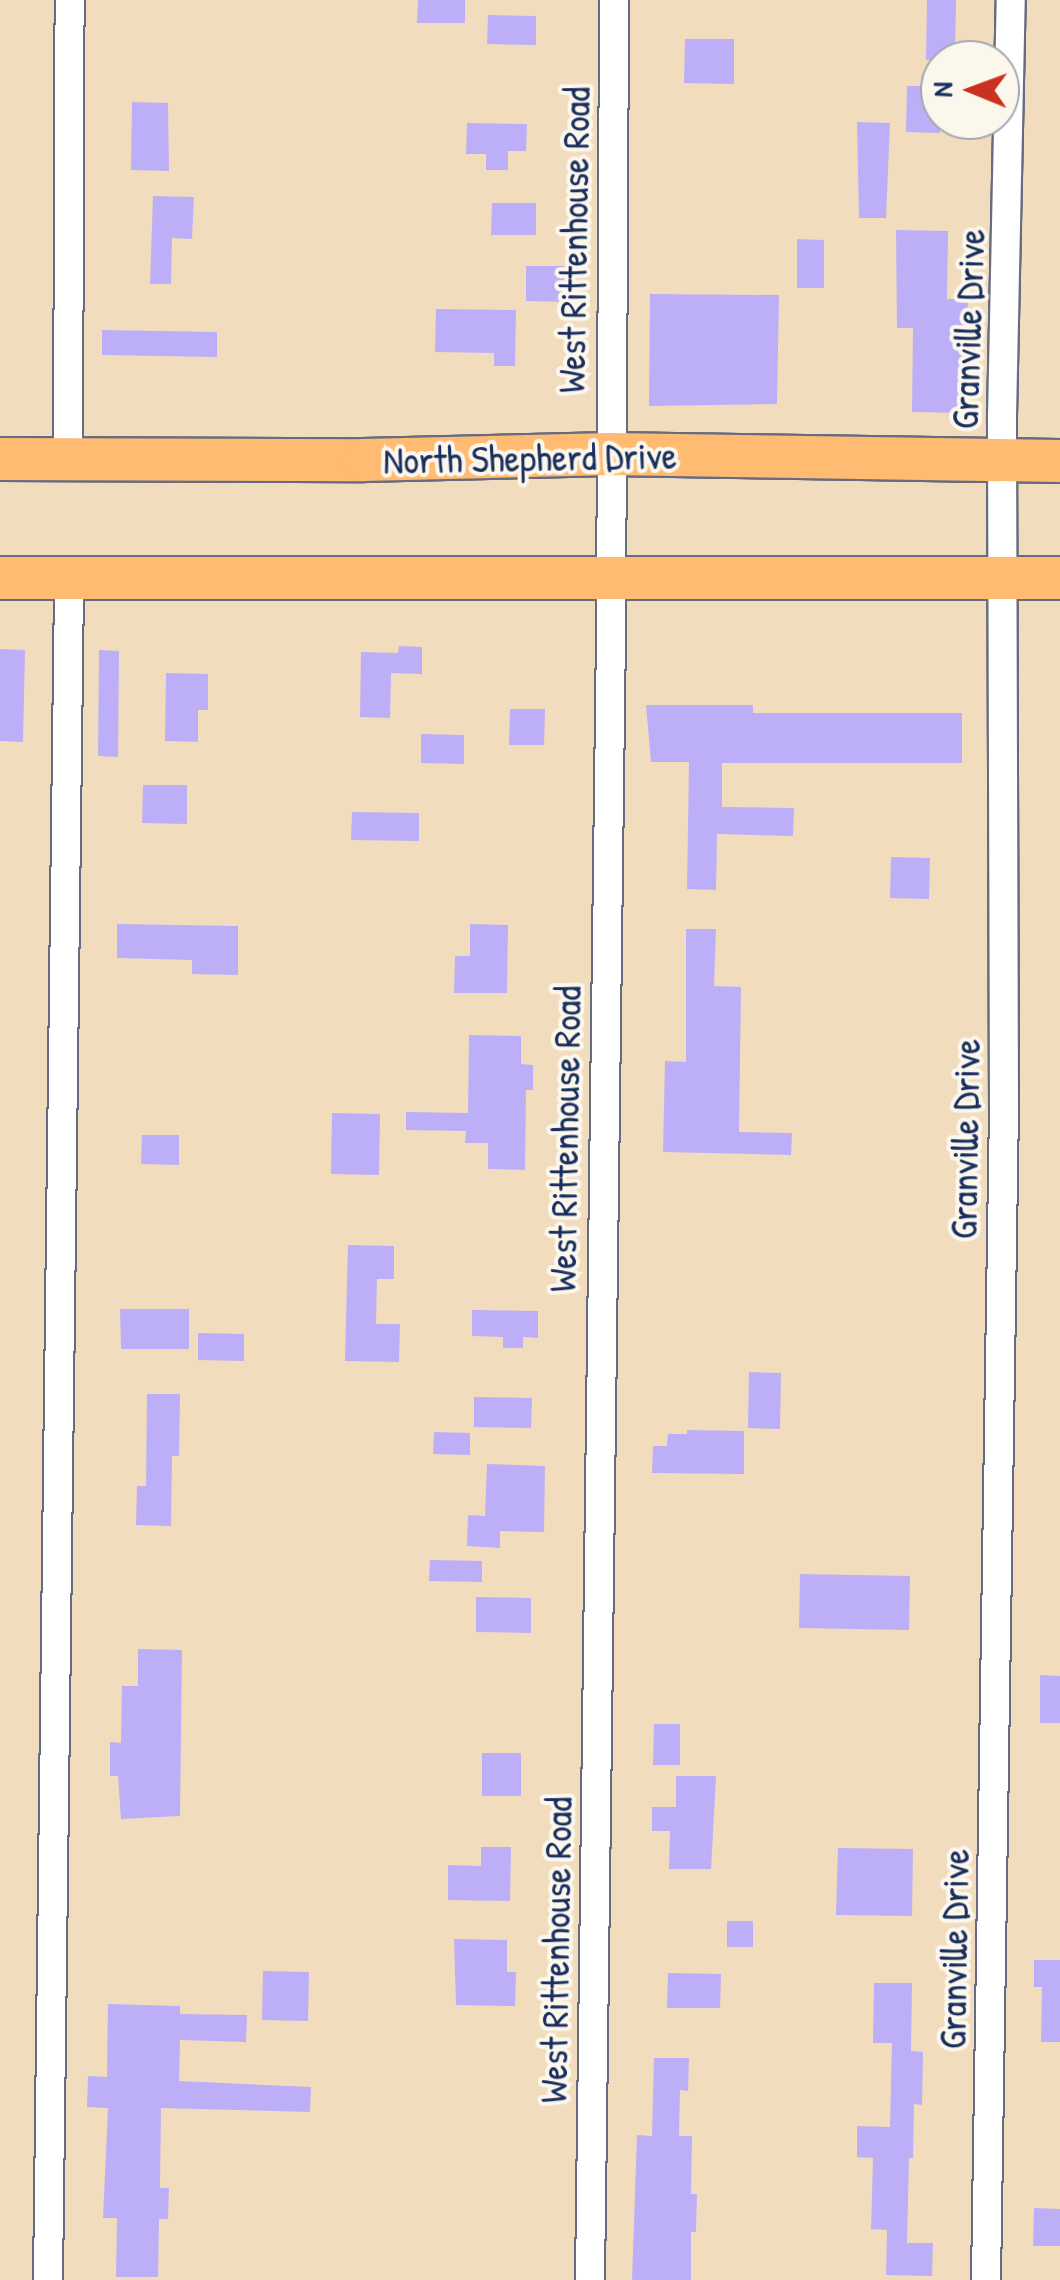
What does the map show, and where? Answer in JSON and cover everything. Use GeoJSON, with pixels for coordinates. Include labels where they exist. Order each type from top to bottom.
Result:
{"type":"FeatureCollection","features":[{"type":"Feature","properties":{"kind":"main road","name":"North Shepherd Drive"},"geometry":{"type":"LineString","coordinates":[[0,459],[363,460],[610,454],[1060,461]]}},
{"type":"Feature","properties":{"kind":"main road"},"geometry":{"type":"LineString","coordinates":[[0,578],[1060,578]]}},
{"type":"Feature","properties":{"kind":"street"},"geometry":{"type":"LineString","coordinates":[[68,460],[70,0]]}},
{"type":"Feature","properties":{"kind":"street","name":"West Rittenhouse Road"},"geometry":{"type":"LineString","coordinates":[[590,2280],[614,0]]}},
{"type":"Feature","properties":{"kind":"street","name":"Granville Drive"},"geometry":{"type":"LineString","coordinates":[[986,2280],[1004,1108],[1002,460],[1011,0]]}},
{"type":"Feature","properties":{"kind":"street"},"geometry":{"type":"LineString","coordinates":[[48,2280],[69,579]]}},
{"type":"Feature","properties":{"kind":"building"},"geometry":{"type":"Polygon","coordinates":[[[418,0],[465,0],[465,23],[417,23],[418,0]]]}},
{"type":"Feature","properties":{"kind":"building"},"geometry":{"type":"Polygon","coordinates":[[[927,0],[956,0],[955,40],[926,40],[927,0]]]}},
{"type":"Feature","properties":{"kind":"building"},"geometry":{"type":"Polygon","coordinates":[[[488,15],[536,16],[536,45],[487,44],[488,15]]]}},
{"type":"Feature","properties":{"kind":"building"},"geometry":{"type":"Polygon","coordinates":[[[685,39],[734,39],[734,84],[684,83],[685,39]]]}},
{"type":"Feature","properties":{"kind":"building"},"geometry":{"type":"Polygon","coordinates":[[[907,86],[920,86],[920,132],[906,132],[907,86]]]}},
{"type":"Feature","properties":{"kind":"building"},"geometry":{"type":"Polygon","coordinates":[[[132,102],[168,103],[169,171],[131,170],[132,102]]]}},
{"type":"Feature","properties":{"kind":"building"},"geometry":{"type":"Polygon","coordinates":[[[857,122],[890,123],[886,218],[859,218],[857,122]]]}},
{"type":"Feature","properties":{"kind":"building"},"geometry":{"type":"Polygon","coordinates":[[[467,123],[527,124],[526,151],[508,151],[508,170],[486,170],[486,154],[466,154],[467,123]]]}},
{"type":"Feature","properties":{"kind":"building"},"geometry":{"type":"Polygon","coordinates":[[[153,196],[194,197],[192,239],[172,238],[171,284],[150,284],[153,196]]]}},
{"type":"Feature","properties":{"kind":"building"},"geometry":{"type":"Polygon","coordinates":[[[492,203],[536,203],[536,235],[491,235],[492,203]]]}},
{"type":"Feature","properties":{"kind":"building"},"geometry":{"type":"Polygon","coordinates":[[[896,230],[948,231],[947,299],[968,299],[966,413],[912,412],[913,328],[897,328],[896,230]]]}},
{"type":"Feature","properties":{"kind":"building"},"geometry":{"type":"Polygon","coordinates":[[[797,239],[824,240],[824,288],[797,288],[797,239]]]}},
{"type":"Feature","properties":{"kind":"building"},"geometry":{"type":"Polygon","coordinates":[[[526,266],[574,266],[574,302],[526,301],[526,266]]]}},
{"type":"Feature","properties":{"kind":"building"},"geometry":{"type":"Polygon","coordinates":[[[650,294],[779,295],[777,404],[649,406],[650,294]]]}},
{"type":"Feature","properties":{"kind":"building"},"geometry":{"type":"Polygon","coordinates":[[[436,309],[516,310],[515,366],[494,366],[494,353],[435,352],[436,309]]]}},
{"type":"Feature","properties":{"kind":"building"},"geometry":{"type":"Polygon","coordinates":[[[102,330],[217,332],[217,357],[102,355],[102,330]]]}},
{"type":"Feature","properties":{"kind":"building"},"geometry":{"type":"Polygon","coordinates":[[[399,646],[422,647],[422,674],[391,673],[390,718],[360,717],[361,652],[398,653],[399,646]]]}},
{"type":"Feature","properties":{"kind":"building"},"geometry":{"type":"Polygon","coordinates":[[[0,649],[25,650],[23,742],[0,741],[0,649]]]}},
{"type":"Feature","properties":{"kind":"building"},"geometry":{"type":"Polygon","coordinates":[[[99,650],[119,651],[118,757],[98,756],[99,650]]]}},
{"type":"Feature","properties":{"kind":"building"},"geometry":{"type":"Polygon","coordinates":[[[166,673],[208,674],[208,710],[198,710],[198,742],[165,741],[166,673]]]}},
{"type":"Feature","properties":{"kind":"building"},"geometry":{"type":"Polygon","coordinates":[[[646,705],[753,705],[753,713],[962,713],[962,763],[722,763],[722,807],[794,808],[793,836],[717,834],[716,890],[687,889],[689,762],[651,762],[646,705]]]}},
{"type":"Feature","properties":{"kind":"building"},"geometry":{"type":"Polygon","coordinates":[[[510,709],[545,709],[544,745],[509,745],[510,709]]]}},
{"type":"Feature","properties":{"kind":"building"},"geometry":{"type":"Polygon","coordinates":[[[421,734],[464,735],[464,764],[421,763],[421,734]]]}},
{"type":"Feature","properties":{"kind":"building"},"geometry":{"type":"Polygon","coordinates":[[[143,785],[187,785],[187,824],[142,823],[143,785]]]}},
{"type":"Feature","properties":{"kind":"building"},"geometry":{"type":"Polygon","coordinates":[[[352,812],[419,813],[419,841],[351,840],[352,812]]]}},
{"type":"Feature","properties":{"kind":"building"},"geometry":{"type":"Polygon","coordinates":[[[891,857],[930,858],[929,899],[890,898],[891,857]]]}},
{"type":"Feature","properties":{"kind":"building"},"geometry":{"type":"Polygon","coordinates":[[[117,924],[238,926],[238,975],[192,974],[192,960],[117,958],[117,924]]]}},
{"type":"Feature","properties":{"kind":"building"},"geometry":{"type":"Polygon","coordinates":[[[470,924],[508,925],[507,993],[454,993],[455,956],[470,956],[470,924]]]}},
{"type":"Feature","properties":{"kind":"building"},"geometry":{"type":"Polygon","coordinates":[[[686,929],[716,929],[714,986],[741,987],[739,1132],[792,1133],[791,1155],[663,1152],[665,1061],[686,1062],[686,929]]]}},
{"type":"Feature","properties":{"kind":"building"},"geometry":{"type":"Polygon","coordinates":[[[469,1035],[521,1036],[521,1064],[533,1065],[533,1090],[526,1090],[525,1170],[488,1169],[488,1143],[465,1143],[466,1131],[406,1130],[406,1112],[468,1113],[469,1035]]]}},
{"type":"Feature","properties":{"kind":"building"},"geometry":{"type":"Polygon","coordinates":[[[332,1113],[380,1114],[379,1175],[331,1174],[332,1113]]]}},
{"type":"Feature","properties":{"kind":"building"},"geometry":{"type":"Polygon","coordinates":[[[142,1135],[179,1135],[179,1165],[141,1164],[142,1135]]]}},
{"type":"Feature","properties":{"kind":"building"},"geometry":{"type":"Polygon","coordinates":[[[348,1245],[394,1246],[394,1279],[377,1279],[376,1324],[400,1324],[399,1362],[345,1361],[348,1245]]]}},
{"type":"Feature","properties":{"kind":"building"},"geometry":{"type":"Polygon","coordinates":[[[120,1309],[189,1309],[189,1349],[121,1349],[120,1309]]]}},
{"type":"Feature","properties":{"kind":"building"},"geometry":{"type":"Polygon","coordinates":[[[472,1310],[538,1311],[538,1338],[523,1337],[523,1348],[503,1348],[503,1337],[472,1336],[472,1310]]]}},
{"type":"Feature","properties":{"kind":"building"},"geometry":{"type":"Polygon","coordinates":[[[198,1333],[244,1334],[244,1361],[198,1360],[198,1333]]]}},
{"type":"Feature","properties":{"kind":"building"},"geometry":{"type":"Polygon","coordinates":[[[749,1372],[781,1373],[780,1429],[748,1428],[749,1372]]]}},
{"type":"Feature","properties":{"kind":"building"},"geometry":{"type":"Polygon","coordinates":[[[147,1394],[180,1394],[179,1456],[172,1456],[171,1526],[136,1525],[137,1486],[146,1486],[147,1394]]]}},
{"type":"Feature","properties":{"kind":"building"},"geometry":{"type":"Polygon","coordinates":[[[474,1397],[532,1398],[531,1428],[474,1427],[474,1397]]]}},
{"type":"Feature","properties":{"kind":"building"},"geometry":{"type":"Polygon","coordinates":[[[687,1430],[744,1431],[744,1474],[652,1473],[653,1446],[667,1446],[668,1434],[687,1434],[687,1430]]]}},
{"type":"Feature","properties":{"kind":"building"},"geometry":{"type":"Polygon","coordinates":[[[434,1432],[470,1433],[470,1455],[433,1454],[434,1432]]]}},
{"type":"Feature","properties":{"kind":"building"},"geometry":{"type":"Polygon","coordinates":[[[487,1464],[545,1466],[544,1532],[500,1531],[500,1548],[467,1546],[468,1515],[485,1516],[487,1464]]]}},
{"type":"Feature","properties":{"kind":"building"},"geometry":{"type":"Polygon","coordinates":[[[430,1560],[482,1561],[482,1582],[429,1581],[430,1560]]]}},
{"type":"Feature","properties":{"kind":"building"},"geometry":{"type":"Polygon","coordinates":[[[800,1574],[910,1576],[909,1630],[799,1628],[800,1574]]]}},
{"type":"Feature","properties":{"kind":"building"},"geometry":{"type":"Polygon","coordinates":[[[476,1597],[531,1598],[531,1633],[476,1632],[476,1597]]]}},
{"type":"Feature","properties":{"kind":"building"},"geometry":{"type":"Polygon","coordinates":[[[138,1649],[182,1650],[180,1816],[121,1819],[118,1776],[110,1776],[110,1742],[121,1743],[122,1686],[138,1686],[138,1649]]]}},
{"type":"Feature","properties":{"kind":"building"},"geometry":{"type":"Polygon","coordinates":[[[1040,1675],[1060,1676],[1060,1723],[1040,1723],[1040,1675]]]}},
{"type":"Feature","properties":{"kind":"building"},"geometry":{"type":"Polygon","coordinates":[[[654,1724],[680,1724],[680,1765],[653,1765],[654,1724]]]}},
{"type":"Feature","properties":{"kind":"building"},"geometry":{"type":"Polygon","coordinates":[[[482,1753],[521,1753],[521,1796],[482,1796],[482,1753]]]}},
{"type":"Feature","properties":{"kind":"building"},"geometry":{"type":"Polygon","coordinates":[[[676,1776],[716,1776],[711,1869],[669,1869],[670,1831],[652,1831],[652,1807],[676,1807],[676,1776]]]}},
{"type":"Feature","properties":{"kind":"building"},"geometry":{"type":"Polygon","coordinates":[[[481,1847],[511,1847],[510,1901],[448,1900],[448,1865],[481,1866],[481,1847]]]}},
{"type":"Feature","properties":{"kind":"building"},"geometry":{"type":"Polygon","coordinates":[[[838,1848],[913,1849],[912,1916],[836,1915],[838,1848]]]}},
{"type":"Feature","properties":{"kind":"building"},"geometry":{"type":"Polygon","coordinates":[[[727,1921],[753,1921],[753,1947],[727,1947],[727,1921]]]}},
{"type":"Feature","properties":{"kind":"building"},"geometry":{"type":"Polygon","coordinates":[[[454,1939],[507,1940],[507,1972],[516,1972],[515,2006],[456,2005],[454,1939]]]}},
{"type":"Feature","properties":{"kind":"building"},"geometry":{"type":"Polygon","coordinates":[[[1034,1960],[1060,1960],[1060,2042],[1041,2042],[1042,1987],[1034,1987],[1034,1960]]]}},
{"type":"Feature","properties":{"kind":"building"},"geometry":{"type":"Polygon","coordinates":[[[263,1971],[309,1972],[308,2021],[262,2020],[263,1971]]]}},
{"type":"Feature","properties":{"kind":"building"},"geometry":{"type":"Polygon","coordinates":[[[668,1973],[721,1974],[720,2008],[667,2008],[668,1973]]]}},
{"type":"Feature","properties":{"kind":"building"},"geometry":{"type":"Polygon","coordinates":[[[874,1983],[912,1983],[911,2051],[923,2052],[922,2105],[914,2104],[907,2243],[933,2243],[932,2276],[886,2275],[887,2230],[871,2229],[873,2158],[857,2157],[857,2126],[890,2127],[892,2043],[873,2043],[874,1983]]]}},
{"type":"Feature","properties":{"kind":"building"},"geometry":{"type":"Polygon","coordinates":[[[108,2004],[180,2006],[180,2014],[247,2015],[246,2042],[180,2040],[179,2081],[311,2087],[310,2112],[161,2108],[160,2188],[169,2188],[168,2219],[159,2219],[158,2277],[116,2277],[117,2218],[103,2218],[108,2108],[87,2107],[88,2076],[107,2077],[108,2004]]]}},
{"type":"Feature","properties":{"kind":"building"},"geometry":{"type":"Polygon","coordinates":[[[654,2058],[689,2058],[688,2091],[680,2090],[679,2136],[692,2136],[691,2194],[697,2194],[696,2232],[691,2232],[691,2280],[632,2280],[637,2135],[652,2136],[654,2058]]]}},
{"type":"Feature","properties":{"kind":"building"},"geometry":{"type":"Polygon","coordinates":[[[1034,2208],[1060,2209],[1060,2246],[1033,2246],[1034,2208]]]}}]}
